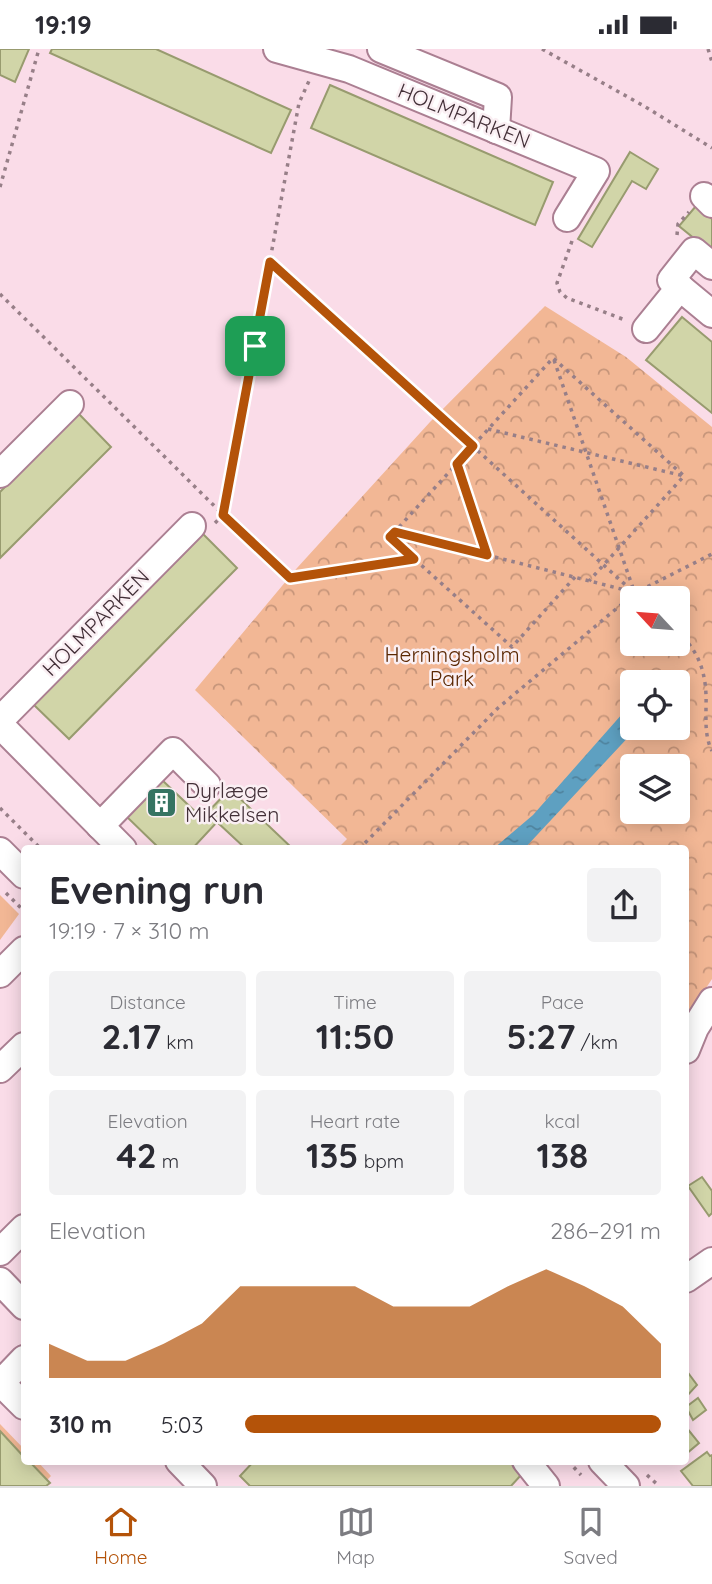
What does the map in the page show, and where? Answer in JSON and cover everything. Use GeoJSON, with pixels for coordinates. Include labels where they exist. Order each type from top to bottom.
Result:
{"type":"FeatureCollection","features":[{"type":"Feature","properties":{"kind":"street","name":"HOLMPARKEN"},"geometry":{"type":"LineString","coordinates":[[277,49],[349,69],[596,171],[567,218]]}},
{"type":"Feature","properties":{"kind":"street"},"geometry":{"type":"LineString","coordinates":[[381,49],[498,97],[496,130]]}},
{"type":"Feature","properties":{"kind":"street"},"geometry":{"type":"LineString","coordinates":[[712,266],[694,251],[670,280],[712,314]]}},
{"type":"Feature","properties":{"kind":"street"},"geometry":{"type":"LineString","coordinates":[[646,329],[680,288]]}},
{"type":"Feature","properties":{"kind":"street"},"geometry":{"type":"LineString","coordinates":[[0,474],[70,404]]}},
{"type":"Feature","properties":{"kind":"street","name":"HOLMPARKEN"},"geometry":{"type":"LineString","coordinates":[[119,845],[0,723],[192,526]]}},
{"type":"Feature","properties":{"kind":"street"},"geometry":{"type":"LineString","coordinates":[[100,826],[173,751],[206,785]]}},
{"type":"Feature","properties":{"kind":"street"},"geometry":{"type":"LineString","coordinates":[[0,851],[21,872]]}},
{"type":"Feature","properties":{"kind":"street"},"geometry":{"type":"LineString","coordinates":[[0,974],[21,953]]}},
{"type":"Feature","properties":{"kind":"street"},"geometry":{"type":"LineString","coordinates":[[689,1043],[712,1002]]}},
{"type":"Feature","properties":{"kind":"street"},"geometry":{"type":"LineString","coordinates":[[0,1069],[21,1049]]}},
{"type":"Feature","properties":{"kind":"street"},"geometry":{"type":"LineString","coordinates":[[0,1252],[21,1231]]}},
{"type":"Feature","properties":{"kind":"street"},"geometry":{"type":"LineString","coordinates":[[689,1277],[712,1261]]}},
{"type":"Feature","properties":{"kind":"street"},"geometry":{"type":"LineString","coordinates":[[0,1281],[21,1303]]}},
{"type":"Feature","properties":{"kind":"street"},"geometry":{"type":"LineString","coordinates":[[21,1362],[1,1383],[21,1403]]}},
{"type":"Feature","properties":{"kind":"street"},"geometry":{"type":"LineString","coordinates":[[183,1465],[203,1486]]}},
{"type":"Feature","properties":{"kind":"street"},"geometry":{"type":"LineString","coordinates":[[529,1465],[546,1486]]}},
{"type":"Feature","properties":{"kind":"street"},"geometry":{"type":"LineString","coordinates":[[592,1469],[626,1486]]}},
{"type":"Feature","properties":{"kind":"path"},"geometry":{"type":"LineString","coordinates":[[0,187],[39,49]]}},
{"type":"Feature","properties":{"kind":"path"},"geometry":{"type":"LineString","coordinates":[[542,49],[712,148]]}},
{"type":"Feature","properties":{"kind":"path"},"geometry":{"type":"LineString","coordinates":[[708,49],[712,62]]}},
{"type":"Feature","properties":{"kind":"path"},"geometry":{"type":"LineString","coordinates":[[192,526],[209,530],[223,515],[299,103],[317,60]]}},
{"type":"Feature","properties":{"kind":"path"},"geometry":{"type":"LineString","coordinates":[[567,218],[574,235],[557,283],[559,292],[646,329]]}},
{"type":"Feature","properties":{"kind":"path"},"geometry":{"type":"LineString","coordinates":[[270,262],[627,586]]}},
{"type":"Feature","properties":{"kind":"path"},"geometry":{"type":"LineString","coordinates":[[0,293],[290,578],[414,559]]}},
{"type":"Feature","properties":{"kind":"path"},"geometry":{"type":"LineString","coordinates":[[553,358],[390,537],[512,647],[575,577]]}},
{"type":"Feature","properties":{"kind":"path"},"geometry":{"type":"LineString","coordinates":[[553,358],[633,586]]}},
{"type":"Feature","properties":{"kind":"path"},"geometry":{"type":"LineString","coordinates":[[553,358],[684,476]]}},
{"type":"Feature","properties":{"kind":"path"},"geometry":{"type":"LineString","coordinates":[[488,429],[684,476]]}},
{"type":"Feature","properties":{"kind":"path"},"geometry":{"type":"LineString","coordinates":[[457,464],[487,555]]}},
{"type":"Feature","properties":{"kind":"path"},"geometry":{"type":"LineString","coordinates":[[589,581],[684,476]]}},
{"type":"Feature","properties":{"kind":"path"},"geometry":{"type":"LineString","coordinates":[[395,532],[620,589]]}},
{"type":"Feature","properties":{"kind":"path"},"geometry":{"type":"LineString","coordinates":[[649,586],[712,554]]}},
{"type":"Feature","properties":{"kind":"path"},"geometry":{"type":"LineString","coordinates":[[363,845],[499,708],[620,606]]}},
{"type":"Feature","properties":{"kind":"path"},"geometry":{"type":"LineString","coordinates":[[690,648],[702,663],[707,692],[705,732],[712,751]]}},
{"type":"Feature","properties":{"kind":"path"},"geometry":{"type":"LineString","coordinates":[[0,808],[37,845]]}},
{"type":"Feature","properties":{"kind":"path"},"geometry":{"type":"LineString","coordinates":[[0,887],[21,908]]}},
{"type":"Feature","properties":{"kind":"path"},"geometry":{"type":"LineString","coordinates":[[651,1479],[659,1486]]}},
{"type":"Feature","properties":{"kind":"green space","name":"Herningsholm Park"},"geometry":{"type":"Polygon","coordinates":[[[545,306],[626,357],[712,427],[712,979],[689,1014],[689,845],[341,845],[347,839],[195,690],[297,568],[430,422],[545,306]]]}},
{"type":"Feature","properties":{"kind":"green space"},"geometry":{"type":"Polygon","coordinates":[[[0,895],[19,914],[0,940],[0,895]]]}},
{"type":"Feature","properties":{"kind":"green space"},"geometry":{"type":"Polygon","coordinates":[[[0,1424],[21,1446],[21,1465],[41,1465],[51,1476],[41,1486],[0,1486],[0,1424]]]}},
{"type":"Feature","properties":{"kind":"water"},"geometry":{"type":"Polygon","coordinates":[[[620,716],[620,740],[626,740],[528,845],[498,845],[533,815],[620,716]]]}},
{"type":"Feature","properties":{"kind":"building"},"geometry":{"type":"Polygon","coordinates":[[[0,49],[29,49],[15,82],[0,75],[0,49]]]}},
{"type":"Feature","properties":{"kind":"building"},"geometry":{"type":"Polygon","coordinates":[[[52,49],[156,49],[291,110],[271,153],[50,53],[52,49]]]}},
{"type":"Feature","properties":{"kind":"building"},"geometry":{"type":"Polygon","coordinates":[[[330,85],[553,182],[535,225],[311,128],[330,85]]]}},
{"type":"Feature","properties":{"kind":"building"},"geometry":{"type":"Polygon","coordinates":[[[630,152],[658,169],[646,189],[632,181],[592,247],[578,239],[630,152]]]}},
{"type":"Feature","properties":{"kind":"building"},"geometry":{"type":"Polygon","coordinates":[[[696,206],[712,219],[712,253],[679,226],[696,206]]]}},
{"type":"Feature","properties":{"kind":"building"},"geometry":{"type":"Polygon","coordinates":[[[682,317],[712,342],[712,413],[646,360],[682,317]]]}},
{"type":"Feature","properties":{"kind":"building"},"geometry":{"type":"Polygon","coordinates":[[[78,413],[111,447],[0,558],[0,492],[78,413]]]}},
{"type":"Feature","properties":{"kind":"building"},"geometry":{"type":"Polygon","coordinates":[[[203,534],[237,568],[69,739],[34,705],[203,534]]]}},
{"type":"Feature","properties":{"kind":"building","name":"Dyrlæge Mikkelsen"},"geometry":{"type":"Polygon","coordinates":[[[161,779],[202,818],[230,789],[289,845],[242,845],[217,822],[196,845],[156,845],[126,816],[161,779]]]}},
{"type":"Feature","properties":{"kind":"building"},"geometry":{"type":"Polygon","coordinates":[[[702,1177],[712,1191],[712,1213],[709,1216],[689,1187],[702,1177]]]}},
{"type":"Feature","properties":{"kind":"building"},"geometry":{"type":"Polygon","coordinates":[[[689,1374],[697,1385],[689,1394],[689,1374]]]}},
{"type":"Feature","properties":{"kind":"building"},"geometry":{"type":"Polygon","coordinates":[[[698,1398],[706,1410],[693,1420],[689,1405],[698,1398]]]}},
{"type":"Feature","properties":{"kind":"building"},"geometry":{"type":"Polygon","coordinates":[[[0,1431],[21,1454],[21,1465],[33,1465],[50,1483],[46,1486],[0,1486],[0,1431]]]}},
{"type":"Feature","properties":{"kind":"building"},"geometry":{"type":"Polygon","coordinates":[[[689,1431],[699,1443],[689,1451],[689,1431]]]}},
{"type":"Feature","properties":{"kind":"building"},"geometry":{"type":"Polygon","coordinates":[[[707,1452],[712,1455],[712,1486],[693,1486],[681,1471],[707,1452]]]}},
{"type":"Feature","properties":{"kind":"building"},"geometry":{"type":"Polygon","coordinates":[[[250,1465],[513,1465],[522,1474],[511,1486],[250,1486],[240,1476],[250,1465]]]}},
{"type":"Feature","properties":{"kind":"place","name":"Dyrlæge Mikkelsen"},"geometry":{"type":"Point","coordinates":[162,803]}},
{"type":"Feature","properties":{"kind":"route"},"geometry":{"type":"LineString","coordinates":[[270,262],[473,446],[457,464],[487,555],[395,532],[390,537],[414,559],[290,578],[264,555],[223,515],[255,346],[270,262]]}}]}
